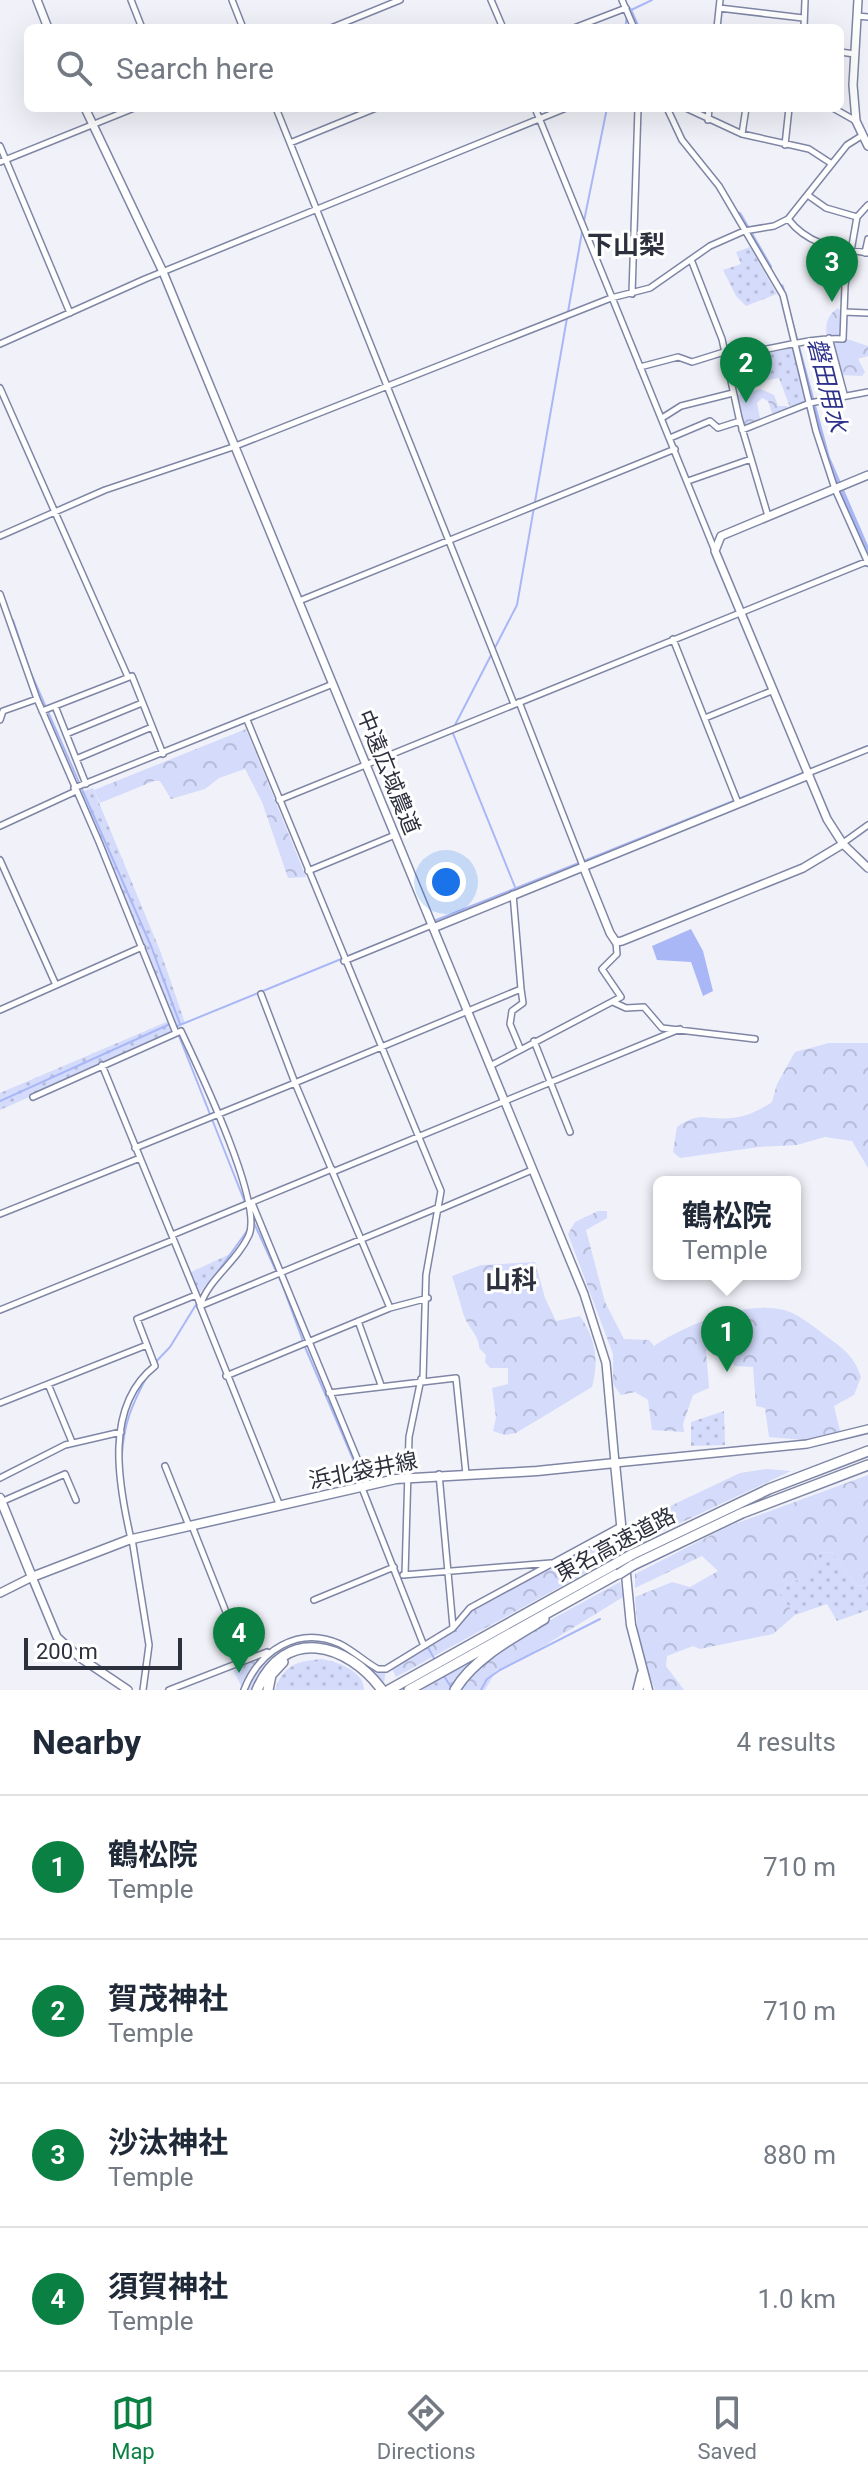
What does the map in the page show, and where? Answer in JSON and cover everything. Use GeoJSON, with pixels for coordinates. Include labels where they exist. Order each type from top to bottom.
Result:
{"type":"FeatureCollection","features":[{"type":"Feature","properties":{"kind":"highway","name":"東名高速道路"},"geometry":{"type":"LineString","coordinates":[[389,1690],[405,1686],[632,1560],[769,1489],[868,1451]]}},
{"type":"Feature","properties":{"kind":"highway","name":"東名高速道路"},"geometry":{"type":"LineString","coordinates":[[632,1560],[742,1513],[868,1465]]}},
{"type":"Feature","properties":{"kind":"highway"},"geometry":{"type":"LineString","coordinates":[[455,1690],[469,1673],[504,1645],[618,1570]]}},
{"type":"Feature","properties":{"kind":"highway"},"geometry":{"type":"LineString","coordinates":[[257,1690],[273,1663],[294,1650],[313,1647],[342,1654],[382,1690]]}},
{"type":"Feature","properties":{"kind":"highway"},"geometry":{"type":"LineString","coordinates":[[268,1690],[271,1675],[277,1667],[296,1655],[312,1652],[340,1659],[376,1690]]}},
{"type":"Feature","properties":{"kind":"highway"},"geometry":{"type":"LineString","coordinates":[[638,1690],[642,1674]]}},
{"type":"Feature","properties":{"kind":"main road","name":"浜北袋井線"},"geometry":{"type":"LineString","coordinates":[[32,1577],[132,1539],[410,1476],[537,1471],[615,1463]]}},
{"type":"Feature","properties":{"kind":"main road"},"geometry":{"type":"LineString","coordinates":[[615,1463],[631,1625],[648,1690]]}},
{"type":"Feature","properties":{"kind":"main road"},"geometry":{"type":"LineString","coordinates":[[1,1500],[32,1577]]}},
{"type":"Feature","properties":{"kind":"street"},"geometry":{"type":"LineString","coordinates":[[37,0],[46,24]]}},
{"type":"Feature","properties":{"kind":"street"},"geometry":{"type":"LineString","coordinates":[[131,0],[140,24]]}},
{"type":"Feature","properties":{"kind":"street"},"geometry":{"type":"LineString","coordinates":[[232,0],[241,24]]}},
{"type":"Feature","properties":{"kind":"street"},"geometry":{"type":"LineString","coordinates":[[341,24],[400,0]]}},
{"type":"Feature","properties":{"kind":"street"},"geometry":{"type":"LineString","coordinates":[[491,0],[501,24]]}},
{"type":"Feature","properties":{"kind":"street"},"geometry":{"type":"LineString","coordinates":[[622,0],[632,24]]}},
{"type":"Feature","properties":{"kind":"street"},"geometry":{"type":"LineString","coordinates":[[717,24],[720,0]]}},
{"type":"Feature","properties":{"kind":"street"},"geometry":{"type":"LineString","coordinates":[[804,24],[805,0]]}},
{"type":"Feature","properties":{"kind":"street"},"geometry":{"type":"LineString","coordinates":[[856,121],[858,0]]}},
{"type":"Feature","properties":{"kind":"street"},"geometry":{"type":"LineString","coordinates":[[584,24],[626,8]]}},
{"type":"Feature","properties":{"kind":"street"},"geometry":{"type":"LineString","coordinates":[[719,8],[803,18]]}},
{"type":"Feature","properties":{"kind":"street"},"geometry":{"type":"LineString","coordinates":[[857,16],[868,17]]}},
{"type":"Feature","properties":{"kind":"street"},"geometry":{"type":"LineString","coordinates":[[844,53],[855,54]]}},
{"type":"Feature","properties":{"kind":"street","name":"中遠広域農道"},"geometry":{"type":"LineString","coordinates":[[87,112],[163,272],[505,1101],[601,1342],[615,1463]]}},
{"type":"Feature","properties":{"kind":"street"},"geometry":{"type":"LineString","coordinates":[[3,161],[124,112]]}},
{"type":"Feature","properties":{"kind":"street"},"geometry":{"type":"LineString","coordinates":[[278,112],[448,541],[616,942],[617,954],[602,969],[621,997],[490,1066]]}},
{"type":"Feature","properties":{"kind":"street"},"geometry":{"type":"LineString","coordinates":[[290,143],[366,112]]}},
{"type":"Feature","properties":{"kind":"street"},"geometry":{"type":"LineString","coordinates":[[537,112],[827,819],[843,844],[868,868]]}},
{"type":"Feature","properties":{"kind":"street"},"geometry":{"type":"LineString","coordinates":[[0,344],[163,272],[557,112]]}},
{"type":"Feature","properties":{"kind":"street"},"geometry":{"type":"LineString","coordinates":[[632,294],[638,112]]}},
{"type":"Feature","properties":{"kind":"street"},"geometry":{"type":"LineString","coordinates":[[279,800],[868,561],[835,489],[783,295],[719,186],[682,140],[669,112]]}},
{"type":"Feature","properties":{"kind":"street"},"geometry":{"type":"LineString","coordinates":[[693,112],[742,134],[809,149],[832,164]]}},
{"type":"Feature","properties":{"kind":"street"},"geometry":{"type":"LineString","coordinates":[[708,120],[709,112]]}},
{"type":"Feature","properties":{"kind":"street"},"geometry":{"type":"LineString","coordinates":[[742,134],[745,112]]}},
{"type":"Feature","properties":{"kind":"street"},"geometry":{"type":"LineString","coordinates":[[785,145],[789,112]]}},
{"type":"Feature","properties":{"kind":"street"},"geometry":{"type":"LineString","coordinates":[[840,112],[856,121],[864,131],[868,146]]}},
{"type":"Feature","properties":{"kind":"street"},"geometry":{"type":"LineString","coordinates":[[0,536],[105,490],[233,447],[611,298],[650,288],[692,262],[710,246],[744,231],[774,226],[788,219],[847,145],[864,131]]}},
{"type":"Feature","properties":{"kind":"street"},"geometry":{"type":"LineString","coordinates":[[0,146],[3,161],[70,313]]}},
{"type":"Feature","properties":{"kind":"street"},"geometry":{"type":"LineString","coordinates":[[809,196],[826,208],[857,217]]}},
{"type":"Feature","properties":{"kind":"street"},"geometry":{"type":"LineString","coordinates":[[640,367],[678,357],[692,362],[724,353],[751,354],[797,341],[843,339],[850,250],[857,217],[868,205]]}},
{"type":"Feature","properties":{"kind":"street"},"geometry":{"type":"LineString","coordinates":[[788,219],[801,236],[850,250],[867,253],[868,239]]}},
{"type":"Feature","properties":{"kind":"street"},"geometry":{"type":"LineString","coordinates":[[692,262],[717,325],[742,430],[768,516]]}},
{"type":"Feature","properties":{"kind":"street"},"geometry":{"type":"LineString","coordinates":[[844,312],[868,313]]}},
{"type":"Feature","properties":{"kind":"street"},"geometry":{"type":"LineString","coordinates":[[829,338],[844,394]]}},
{"type":"Feature","properties":{"kind":"street"},"geometry":{"type":"LineString","coordinates":[[0,388],[128,677]]}},
{"type":"Feature","properties":{"kind":"street"},"geometry":{"type":"LineString","coordinates":[[742,430],[810,403],[844,394],[868,392]]}},
{"type":"Feature","properties":{"kind":"street"},"geometry":{"type":"LineString","coordinates":[[662,418],[681,406],[733,393]]}},
{"type":"Feature","properties":{"kind":"street"},"geometry":{"type":"LineString","coordinates":[[670,438],[710,421],[718,428],[740,421]]}},
{"type":"Feature","properties":{"kind":"street"},"geometry":{"type":"LineString","coordinates":[[299,601],[675,449]]}},
{"type":"Feature","properties":{"kind":"street"},"geometry":{"type":"LineString","coordinates":[[688,481],[751,459]]}},
{"type":"Feature","properties":{"kind":"street"},"geometry":{"type":"LineString","coordinates":[[715,551],[721,536],[868,475]]}},
{"type":"Feature","properties":{"kind":"street"},"geometry":{"type":"LineString","coordinates":[[0,594],[37,699],[176,1033]]}},
{"type":"Feature","properties":{"kind":"street"},"geometry":{"type":"LineString","coordinates":[[673,639],[738,803]]}},
{"type":"Feature","properties":{"kind":"street"},"geometry":{"type":"LineString","coordinates":[[42,711],[132,676],[163,754]]}},
{"type":"Feature","properties":{"kind":"street"},"geometry":{"type":"LineString","coordinates":[[0,826],[86,784],[333,684]]}},
{"type":"Feature","properties":{"kind":"street"},"geometry":{"type":"LineString","coordinates":[[705,718],[774,690]]}},
{"type":"Feature","properties":{"kind":"street"},"geometry":{"type":"LineString","coordinates":[[0,720],[3,711],[37,699]]}},
{"type":"Feature","properties":{"kind":"street"},"geometry":{"type":"LineString","coordinates":[[66,734],[142,703]]}},
{"type":"Feature","properties":{"kind":"street"},"geometry":{"type":"LineString","coordinates":[[55,706],[86,784]]}},
{"type":"Feature","properties":{"kind":"street"},"geometry":{"type":"LineString","coordinates":[[247,720],[441,1191],[426,1275],[428,1298],[422,1379],[409,1431],[410,1476],[402,1575]]}},
{"type":"Feature","properties":{"kind":"street"},"geometry":{"type":"LineString","coordinates":[[76,759],[152,727]]}},
{"type":"Feature","properties":{"kind":"street"},"geometry":{"type":"LineString","coordinates":[[344,961],[868,749]]}},
{"type":"Feature","properties":{"kind":"street"},"geometry":{"type":"LineString","coordinates":[[616,942],[803,868],[868,825]]}},
{"type":"Feature","properties":{"kind":"street"},"geometry":{"type":"LineString","coordinates":[[308,871],[395,835]]}},
{"type":"Feature","properties":{"kind":"street"},"geometry":{"type":"LineString","coordinates":[[0,860],[56,985]]}},
{"type":"Feature","properties":{"kind":"street"},"geometry":{"type":"LineString","coordinates":[[513,894],[523,1003],[512,1011],[510,1024],[520,1048]]}},
{"type":"Feature","properties":{"kind":"street"},"geometry":{"type":"LineString","coordinates":[[0,1010],[142,947]]}},
{"type":"Feature","properties":{"kind":"street"},"geometry":{"type":"LineString","coordinates":[[135,1148],[521,989]]}},
{"type":"Feature","properties":{"kind":"street"},"geometry":{"type":"LineString","coordinates":[[261,994],[390,1308]]}},
{"type":"Feature","properties":{"kind":"street"},"geometry":{"type":"LineString","coordinates":[[613,1002],[626,1008],[644,1007],[662,1028],[755,1039]]}},
{"type":"Feature","properties":{"kind":"street"},"geometry":{"type":"LineString","coordinates":[[0,1310],[250,1204],[680,1029]]}},
{"type":"Feature","properties":{"kind":"street"},"geometry":{"type":"LineString","coordinates":[[33,1097],[181,1031],[329,1393],[395,1566],[402,1575],[424,1646]]}},
{"type":"Feature","properties":{"kind":"street"},"geometry":{"type":"LineString","coordinates":[[534,1041],[570,1132]]}},
{"type":"Feature","properties":{"kind":"street"},"geometry":{"type":"LineString","coordinates":[[102,1065],[280,1506]]}},
{"type":"Feature","properties":{"kind":"street"},"geometry":{"type":"LineString","coordinates":[[0,1214],[140,1158]]}},
{"type":"Feature","properties":{"kind":"street"},"geometry":{"type":"LineString","coordinates":[[200,1305],[532,1170]]}},
{"type":"Feature","properties":{"kind":"street"},"geometry":{"type":"LineString","coordinates":[[200,1305],[247,1239],[251,1227],[250,1204]]}},
{"type":"Feature","properties":{"kind":"street"},"geometry":{"type":"LineString","coordinates":[[143,1690],[149,1645],[134,1571],[132,1539],[119,1487],[121,1432],[135,1385],[155,1366],[137,1319],[196,1295]]}},
{"type":"Feature","properties":{"kind":"street"},"geometry":{"type":"LineString","coordinates":[[226,1376],[390,1308],[428,1298]]}},
{"type":"Feature","properties":{"kind":"street"},"geometry":{"type":"LineString","coordinates":[[358,1321],[381,1385]]}},
{"type":"Feature","properties":{"kind":"street"},"geometry":{"type":"LineString","coordinates":[[0,1403],[147,1345]]}},
{"type":"Feature","properties":{"kind":"street"},"geometry":{"type":"LineString","coordinates":[[329,1393],[422,1379],[456,1378],[466,1474]]}},
{"type":"Feature","properties":{"kind":"street"},"geometry":{"type":"LineString","coordinates":[[48,1384],[72,1442]]}},
{"type":"Feature","properties":{"kind":"street"},"geometry":{"type":"LineString","coordinates":[[615,1463],[807,1444],[868,1429]]}},
{"type":"Feature","properties":{"kind":"street"},"geometry":{"type":"LineString","coordinates":[[0,1478],[72,1442],[121,1432]]}},
{"type":"Feature","properties":{"kind":"street"},"geometry":{"type":"LineString","coordinates":[[165,1466],[245,1660]]}},
{"type":"Feature","properties":{"kind":"street"},"geometry":{"type":"LineString","coordinates":[[1,1500],[65,1474],[76,1500]]}},
{"type":"Feature","properties":{"kind":"street"},"geometry":{"type":"LineString","coordinates":[[439,1474],[453,1628]]}},
{"type":"Feature","properties":{"kind":"street"},"geometry":{"type":"LineString","coordinates":[[169,1690],[302,1639],[329,1640],[381,1670],[453,1628],[470,1608],[622,1526]]}},
{"type":"Feature","properties":{"kind":"street"},"geometry":{"type":"LineString","coordinates":[[402,1575],[544,1560],[551,1563]]}},
{"type":"Feature","properties":{"kind":"street"},"geometry":{"type":"LineString","coordinates":[[314,1600],[395,1566]]}},
{"type":"Feature","properties":{"kind":"street"},"geometry":{"type":"LineString","coordinates":[[0,1593],[32,1577],[57,1637],[79,1657],[128,1690]]}},
{"type":"Feature","properties":{"kind":"street"},"geometry":{"type":"LineString","coordinates":[[244,1690],[254,1669],[272,1650]]}},
{"type":"Feature","properties":{"kind":"green space"},"geometry":{"type":"Polygon","coordinates":[[[750,247],[777,294],[746,306],[736,296],[723,270],[741,264],[736,252],[750,247]]]}},
{"type":"Feature","properties":{"kind":"green space"},"geometry":{"type":"Polygon","coordinates":[[[838,308],[844,314],[847,339],[868,346],[868,356],[858,359],[865,372],[862,376],[839,375],[826,330],[831,314],[838,308]]]}},
{"type":"Feature","properties":{"kind":"green space"},"geometry":{"type":"Polygon","coordinates":[[[793,346],[810,403],[791,410],[779,378],[757,382],[749,357],[793,346]]]}},
{"type":"Feature","properties":{"kind":"green space"},"geometry":{"type":"Polygon","coordinates":[[[761,389],[774,395],[778,406],[787,406],[788,411],[772,413],[768,401],[762,398],[757,403],[761,424],[742,430],[734,396],[761,389]]]}},
{"type":"Feature","properties":{"kind":"green space"},"geometry":{"type":"Polygon","coordinates":[[[246,729],[306,877],[288,878],[262,802],[245,769],[219,778],[205,789],[171,799],[160,781],[100,803],[94,790],[246,729]]]}},
{"type":"Feature","properties":{"kind":"green space"},"geometry":{"type":"Polygon","coordinates":[[[93,788],[161,953],[185,1023],[176,1027],[81,792],[93,788]]]}},
{"type":"Feature","properties":{"kind":"green space"},"geometry":{"type":"Polygon","coordinates":[[[171,1020],[176,1032],[0,1110],[0,1093],[171,1020]]]}},
{"type":"Feature","properties":{"kind":"green space"},"geometry":{"type":"Polygon","coordinates":[[[829,1043],[868,1043],[868,1168],[852,1141],[825,1137],[797,1145],[680,1158],[673,1152],[677,1127],[692,1119],[737,1117],[763,1108],[772,1102],[777,1084],[795,1052],[829,1043]]]}},
{"type":"Feature","properties":{"kind":"green space"},"geometry":{"type":"Polygon","coordinates":[[[598,1211],[607,1211],[607,1218],[586,1230],[605,1302],[624,1339],[649,1340],[654,1346],[700,1322],[738,1311],[774,1308],[790,1312],[843,1349],[852,1358],[861,1377],[854,1395],[834,1406],[840,1431],[804,1440],[769,1437],[765,1408],[756,1406],[753,1367],[735,1366],[722,1349],[706,1350],[709,1388],[693,1395],[683,1424],[684,1432],[652,1430],[648,1400],[635,1392],[621,1395],[613,1384],[613,1354],[568,1234],[575,1222],[598,1211]]]}},
{"type":"Feature","properties":{"kind":"green space"},"geometry":{"type":"Polygon","coordinates":[[[230,1254],[199,1294],[189,1273],[230,1254]]]}},
{"type":"Feature","properties":{"kind":"green space"},"geometry":{"type":"Polygon","coordinates":[[[535,1262],[545,1298],[556,1321],[580,1316],[590,1333],[595,1351],[594,1378],[592,1387],[516,1433],[505,1435],[493,1431],[496,1418],[492,1388],[508,1384],[508,1368],[490,1368],[485,1362],[486,1355],[479,1348],[465,1318],[452,1276],[481,1265],[535,1262]]]}},
{"type":"Feature","properties":{"kind":"green space"},"geometry":{"type":"Polygon","coordinates":[[[724,1411],[725,1445],[691,1446],[691,1422],[724,1411]]]}},
{"type":"Feature","properties":{"kind":"green space"},"geometry":{"type":"Polygon","coordinates":[[[766,1469],[791,1471],[629,1547],[628,1526],[740,1473],[766,1469]]]}},
{"type":"Feature","properties":{"kind":"green space"},"geometry":{"type":"Polygon","coordinates":[[[868,1475],[868,1585],[856,1586],[832,1552],[820,1553],[811,1571],[778,1592],[795,1615],[773,1634],[700,1649],[693,1646],[667,1656],[666,1666],[684,1690],[655,1690],[639,1649],[635,1597],[672,1582],[690,1587],[718,1571],[702,1556],[635,1588],[635,1574],[729,1526],[868,1475]]]}},
{"type":"Feature","properties":{"kind":"green space"},"geometry":{"type":"Polygon","coordinates":[[[617,1533],[620,1554],[396,1677],[392,1669],[450,1634],[470,1608],[617,1533]]]}},
{"type":"Feature","properties":{"kind":"green space"},"geometry":{"type":"Polygon","coordinates":[[[832,1552],[856,1586],[868,1585],[868,1610],[837,1621],[827,1604],[795,1615],[778,1592],[811,1571],[820,1553],[832,1552]]]}},
{"type":"Feature","properties":{"kind":"green space"},"geometry":{"type":"Polygon","coordinates":[[[620,1582],[623,1597],[529,1655],[496,1671],[485,1690],[460,1690],[491,1659],[512,1644],[620,1582]]]}},
{"type":"Feature","properties":{"kind":"green space"},"geometry":{"type":"Polygon","coordinates":[[[312,1638],[335,1642],[386,1669],[384,1683],[349,1658],[314,1646],[297,1647],[282,1654],[269,1668],[259,1690],[243,1690],[234,1671],[241,1664],[270,1649],[312,1638]]]}},
{"type":"Feature","properties":{"kind":"green space"},"geometry":{"type":"Polygon","coordinates":[[[474,1656],[476,1659],[456,1690],[422,1690],[474,1656]]]}},
{"type":"Feature","properties":{"kind":"green space"},"geometry":{"type":"Polygon","coordinates":[[[322,1659],[355,1673],[364,1690],[275,1690],[282,1675],[292,1666],[322,1659]]]}},
{"type":"Feature","properties":{"kind":"water"},"geometry":{"type":"Polygon","coordinates":[[[691,929],[703,951],[713,991],[703,996],[691,962],[657,960],[652,946],[691,929]]]}},
{"type":"Feature","properties":{"kind":"waterway","name":"磐田用水"},"geometry":{"type":"LineString","coordinates":[[629,11],[652,0]]}},
{"type":"Feature","properties":{"kind":"waterway","name":"磐田用水"},"geometry":{"type":"LineString","coordinates":[[629,10],[635,24]]}},
{"type":"Feature","properties":{"kind":"waterway"},"geometry":{"type":"LineString","coordinates":[[626,24],[627,17]]}},
{"type":"Feature","properties":{"kind":"waterway"},"geometry":{"type":"LineString","coordinates":[[584,221],[606,112]]}},
{"type":"Feature","properties":{"kind":"waterway","name":"磐田用水"},"geometry":{"type":"LineString","coordinates":[[739,215],[769,267]]}},
{"type":"Feature","properties":{"kind":"waterway"},"geometry":{"type":"LineString","coordinates":[[568,312],[582,232]]}},
{"type":"Feature","properties":{"kind":"waterway","name":"磐田用水"},"geometry":{"type":"LineString","coordinates":[[781,287],[827,458],[868,553]]}},
{"type":"Feature","properties":{"kind":"waterway"},"geometry":{"type":"LineString","coordinates":[[455,725],[517,605],[567,318]]}},
{"type":"Feature","properties":{"kind":"waterway"},"geometry":{"type":"LineString","coordinates":[[13,620],[30,671],[151,946],[180,1024]]}},
{"type":"Feature","properties":{"kind":"waterway"},"geometry":{"type":"LineString","coordinates":[[452,731],[515,887]]}},
{"type":"Feature","properties":{"kind":"waterway"},"geometry":{"type":"LineString","coordinates":[[853,752],[868,746]]}},
{"type":"Feature","properties":{"kind":"waterway"},"geometry":{"type":"LineString","coordinates":[[434,921],[803,773]]}},
{"type":"Feature","properties":{"kind":"waterway"},"geometry":{"type":"LineString","coordinates":[[175,1027],[395,937]]}},
{"type":"Feature","properties":{"kind":"waterway"},"geometry":{"type":"LineString","coordinates":[[0,1101],[170,1024]]}},
{"type":"Feature","properties":{"kind":"waterway"},"geometry":{"type":"LineString","coordinates":[[179,1036],[246,1205]]}},
{"type":"Feature","properties":{"kind":"waterway"},"geometry":{"type":"LineString","coordinates":[[253,1221],[282,1284],[303,1341]]}},
{"type":"Feature","properties":{"kind":"waterway"},"geometry":{"type":"LineString","coordinates":[[209,1284],[247,1231]]}},
{"type":"Feature","properties":{"kind":"waterway"},"geometry":{"type":"LineString","coordinates":[[150,1368],[170,1347],[197,1303]]}},
{"type":"Feature","properties":{"kind":"waterway"},"geometry":{"type":"LineString","coordinates":[[305,1347],[362,1480]]}},
{"type":"Feature","properties":{"kind":"waterway"},"geometry":{"type":"LineString","coordinates":[[122,1454],[130,1414],[146,1378]]}},
{"type":"Feature","properties":{"kind":"waterway"},"geometry":{"type":"LineString","coordinates":[[366,1490],[419,1627]]}},
{"type":"Feature","properties":{"kind":"waterway"},"geometry":{"type":"LineString","coordinates":[[136,1545],[137,1555]]}},
{"type":"Feature","properties":{"kind":"waterway"},"geometry":{"type":"LineString","coordinates":[[481,1690],[487,1679],[500,1670],[600,1619]]}},
{"type":"Feature","properties":{"kind":"waterway"},"geometry":{"type":"LineString","coordinates":[[426,1644],[435,1660]]}},
{"type":"Feature","properties":{"kind":"waterway"},"geometry":{"type":"LineString","coordinates":[[444,1676],[451,1687]]}},
{"type":"Feature","properties":{"kind":"place","name":"沙汰神社"},"geometry":{"type":"Point","coordinates":[832,302]}},
{"type":"Feature","properties":{"kind":"place","name":"賀茂神社"},"geometry":{"type":"Point","coordinates":[746,403]}},
{"type":"Feature","properties":{"kind":"place","name":"鶴松院"},"geometry":{"type":"Point","coordinates":[727,1372]}},
{"type":"Feature","properties":{"kind":"place","name":"須賀神社"},"geometry":{"type":"Point","coordinates":[239,1673]}},
{"type":"Feature","properties":{"kind":"district","name":"下山梨"},"geometry":{"type":"Point","coordinates":[626,245]}},
{"type":"Feature","properties":{"kind":"district","name":"山科"},"geometry":{"type":"Point","coordinates":[511,1280]}}]}
